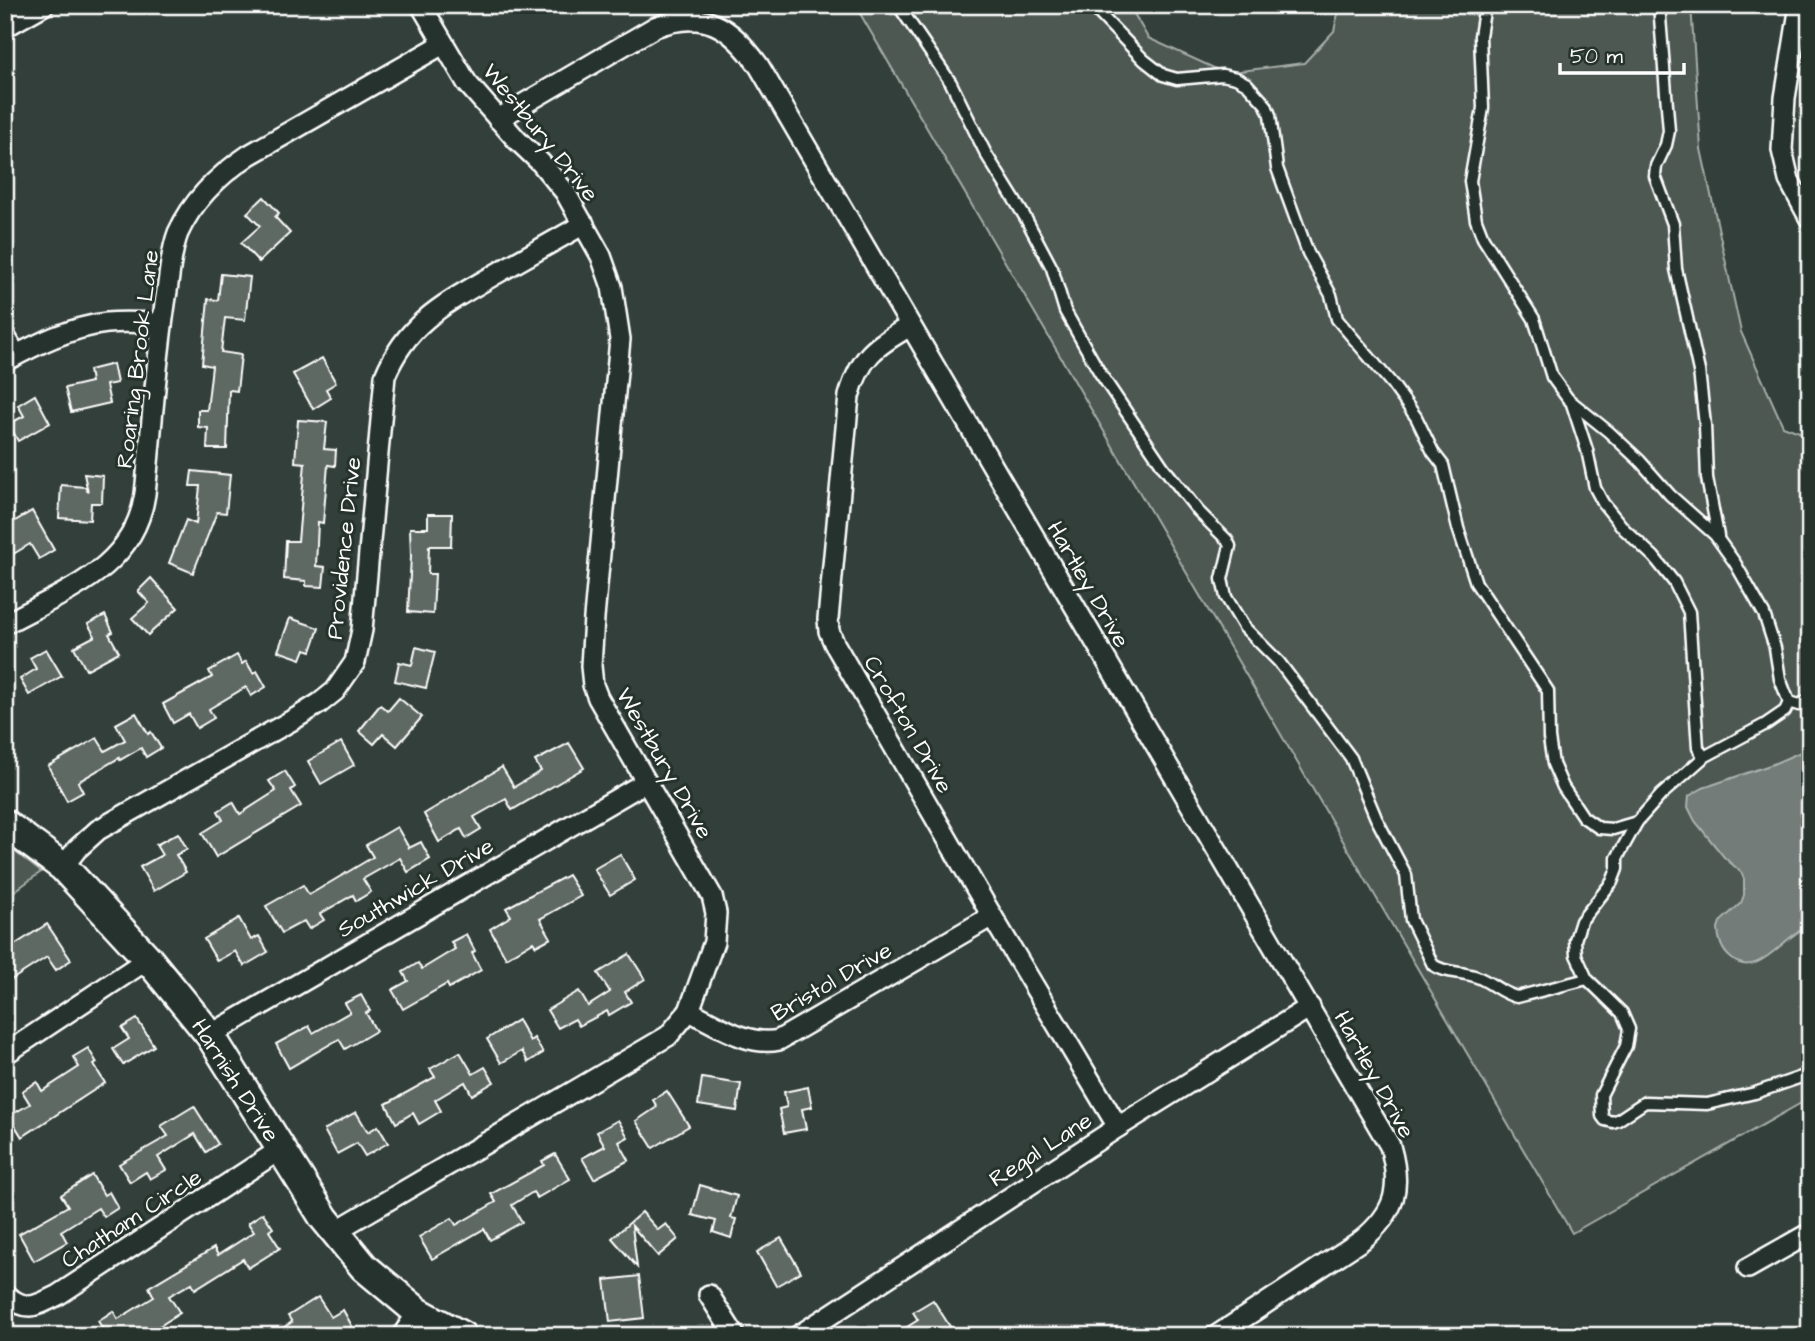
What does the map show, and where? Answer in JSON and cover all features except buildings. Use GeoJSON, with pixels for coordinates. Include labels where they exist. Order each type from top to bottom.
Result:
{"type":"FeatureCollection","features":[{"type":"Feature","properties":{"kind":"street"},"geometry":{"type":"LineString","coordinates":[[5,27],[44,5]]}},
{"type":"Feature","properties":{"kind":"street","name":"Westbury Drive"},"geometry":{"type":"LineString","coordinates":[[334,1232],[668,1036],[689,1011],[714,942],[716,913],[712,896],[593,685],[591,666],[620,339],[612,287],[601,256],[565,192],[467,83],[421,5]]}},
{"type":"Feature","properties":{"kind":"street"},"geometry":{"type":"LineString","coordinates":[[1800,5],[1785,98],[1782,150],[1789,180],[1810,219]]}},
{"type":"Feature","properties":{"kind":"street","name":"Hartley Drive"},"geometry":{"type":"LineString","coordinates":[[498,119],[655,27],[684,19],[700,19],[717,24],[732,34],[759,66],[1390,1146],[1397,1180],[1394,1196],[1377,1228],[1216,1336]]}},
{"type":"Feature","properties":{"kind":"street","name":"Roaring Brook Lane"},"geometry":{"type":"LineString","coordinates":[[5,624],[105,567],[122,551],[136,529],[145,494],[162,323],[178,235],[196,202],[220,177],[249,155],[443,44]]}},
{"type":"Feature","properties":{"kind":"street","name":"Providence Drive"},"geometry":{"type":"LineString","coordinates":[[62,867],[77,849],[98,831],[296,718],[335,691],[355,662],[362,629],[385,376],[393,357],[407,337],[436,309],[584,224]]}},
{"type":"Feature","properties":{"kind":"street"},"geometry":{"type":"LineString","coordinates":[[5,336],[11,358],[44,341],[86,327],[107,323],[162,323]]}},
{"type":"Feature","properties":{"kind":"street","name":"Crofton Drive"},"geometry":{"type":"LineString","coordinates":[[910,326],[865,358],[849,396],[829,631],[992,916],[1118,1127]]}},
{"type":"Feature","properties":{"kind":"street","name":"Southwick Drive"},"geometry":{"type":"LineString","coordinates":[[210,1035],[646,782]]}},
{"type":"Feature","properties":{"kind":"street","name":"Harnish Drive"},"geometry":{"type":"LineString","coordinates":[[5,824],[62,867],[148,959],[210,1035],[334,1232],[364,1267],[418,1312],[462,1336]]}},
{"type":"Feature","properties":{"kind":"street","name":"Bristol Drive"},"geometry":{"type":"LineString","coordinates":[[689,1011],[749,1039],[760,1042],[779,1040],[992,916]]}},
{"type":"Feature","properties":{"kind":"street"},"geometry":{"type":"LineString","coordinates":[[5,1054],[148,959]]}},
{"type":"Feature","properties":{"kind":"street","name":"Regal Lane"},"geometry":{"type":"LineString","coordinates":[[798,1336],[1118,1127],[1310,1007]]}},
{"type":"Feature","properties":{"kind":"street","name":"Chatham Circle"},"geometry":{"type":"LineString","coordinates":[[5,1295],[20,1306],[38,1305],[58,1296],[281,1149]]}},
{"type":"Feature","properties":{"kind":"street"},"geometry":{"type":"LineString","coordinates":[[1748,1268],[1810,1233]]}},
{"type":"Feature","properties":{"kind":"street"},"geometry":{"type":"LineString","coordinates":[[709,1295],[735,1336]]}},
{"type":"Feature","properties":{"kind":"street"},"geometry":{"type":"LineString","coordinates":[[402,1336],[418,1312]]}},
{"type":"Feature","properties":{"kind":"lane"},"geometry":{"type":"LineString","coordinates":[[898,5],[951,83],[986,154],[1038,240],[1052,268],[1065,311],[1100,373],[1164,468],[1198,511],[1227,540],[1230,546],[1223,574],[1223,588],[1233,610],[1244,626],[1279,662],[1351,758],[1376,818],[1405,875],[1412,920],[1433,965],[1439,969],[1478,977],[1508,995],[1517,997],[1587,979]]}},
{"type":"Feature","properties":{"kind":"lane"},"geometry":{"type":"LineString","coordinates":[[1091,5],[1144,60],[1163,75],[1177,79],[1222,75],[1247,84],[1266,104],[1277,168],[1308,253],[1331,295],[1337,318],[1416,417],[1433,452],[1443,465],[1458,528],[1476,583],[1548,691],[1553,764],[1563,787],[1583,817],[1599,828],[1613,829],[1637,822]]}},
{"type":"Feature","properties":{"kind":"lane"},"geometry":{"type":"LineString","coordinates":[[1485,5],[1480,36],[1483,108],[1470,181],[1476,220],[1490,250],[1534,319],[1552,377],[1571,401],[1640,461],[1670,495],[1719,540],[1735,563],[1765,614],[1780,679],[1789,702],[1785,711],[1766,724],[1704,757],[1661,795],[1637,822],[1617,858],[1612,882],[1581,921],[1577,930],[1576,955],[1587,979],[1622,1013],[1629,1029],[1626,1046],[1601,1095],[1602,1116],[1613,1122],[1645,1102],[1707,1104],[1755,1093],[1810,1074]]}},
{"type":"Feature","properties":{"kind":"lane"},"geometry":{"type":"LineString","coordinates":[[1659,5],[1669,131],[1655,176],[1673,224],[1676,269],[1699,371],[1707,478],[1719,540]]}},
{"type":"Feature","properties":{"kind":"lane"},"geometry":{"type":"LineString","coordinates":[[1571,401],[1584,438],[1595,488],[1603,503],[1674,582],[1689,612],[1699,748],[1704,757]]}},
{"type":"Feature","properties":{"kind":"lane"},"geometry":{"type":"LineString","coordinates":[[1789,702],[1799,705],[1810,699]]}},
{"type":"Feature","properties":{"kind":"shaded area"},"geometry":{"type":"Polygon","coordinates":[[[855,5],[1129,5],[1148,38],[1225,73],[1304,63],[1334,31],[1340,5],[1691,5],[1701,149],[1741,332],[1783,426],[1810,436],[1810,1098],[1572,1233],[855,5]]]}},
{"type":"Feature","properties":{"kind":"shaded area"},"geometry":{"type":"Polygon","coordinates":[[[1810,748],[1810,925],[1760,961],[1741,964],[1725,952],[1718,928],[1720,922],[1741,903],[1744,879],[1741,872],[1724,857],[1695,821],[1688,807],[1689,796],[1703,788],[1810,748]]]}},
{"type":"Feature","properties":{"kind":"shaded area"},"geometry":{"type":"Polygon","coordinates":[[[5,844],[41,872],[5,898],[5,844]]]}}]}
